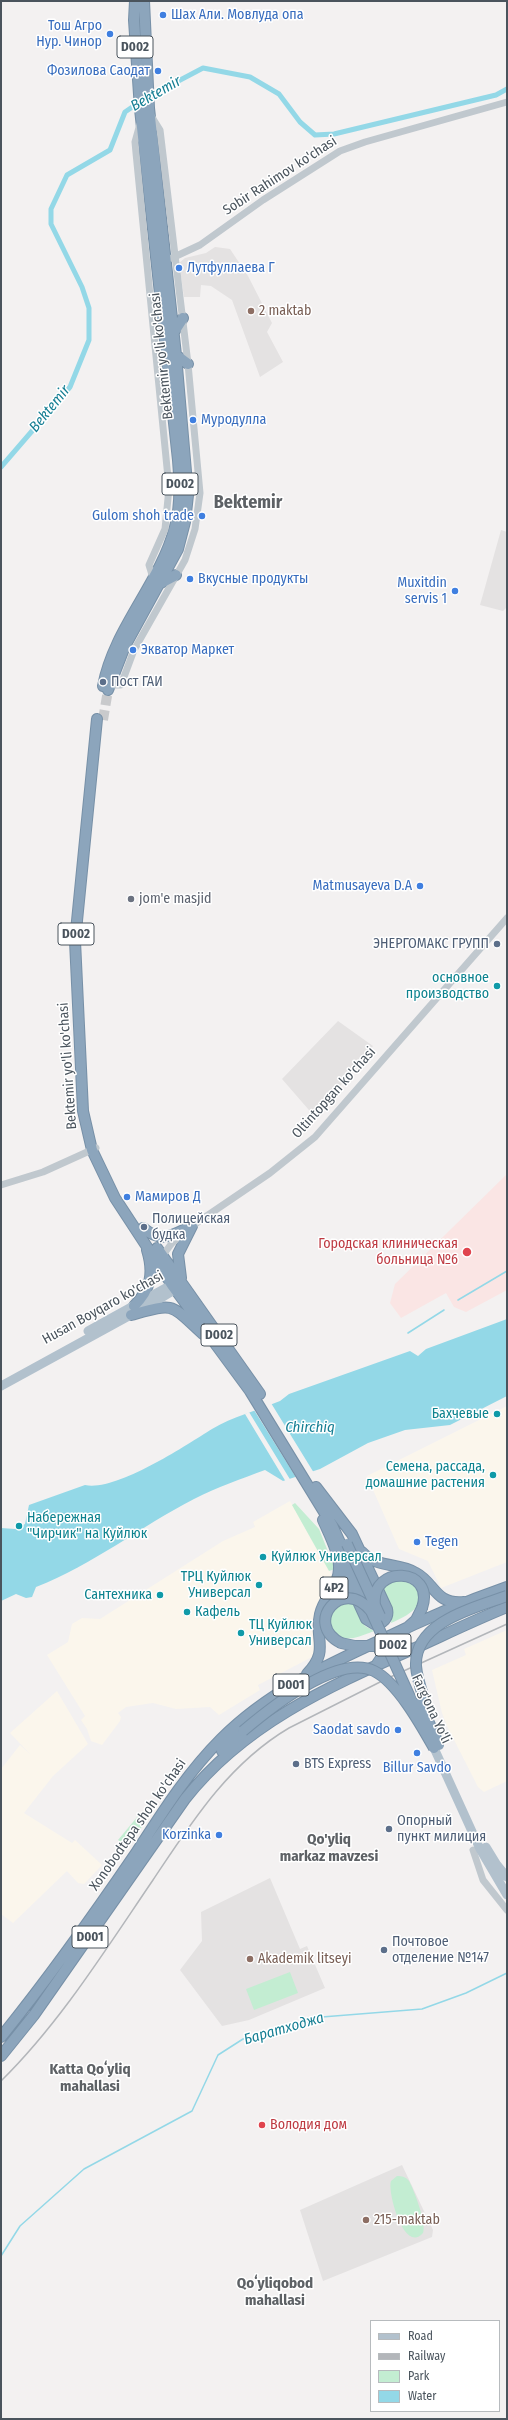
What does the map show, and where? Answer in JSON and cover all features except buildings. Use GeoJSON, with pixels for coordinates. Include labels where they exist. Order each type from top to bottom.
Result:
{"type":"FeatureCollection","features":[{"type":"Feature","properties":{"kind":"highway","name":"Bektemir yo'li ko'chasi"},"geometry":{"type":"LineString","coordinates":[[107,688],[156,581],[170,545],[176,526],[180,488],[162,260],[146,110],[134,20],[135,1]]}},
{"type":"Feature","properties":{"kind":"highway","name":"Bektemir yo'li ko'chasi"},"geometry":{"type":"LineString","coordinates":[[143,92],[144,1]]}},
{"type":"Feature","properties":{"kind":"highway","name":"Bektemir yo'li ko'chasi"},"geometry":{"type":"LineString","coordinates":[[146,110],[141,121],[174,332],[187,466],[187,510],[178,549],[156,581]]}},
{"type":"Feature","properties":{"kind":"highway"},"geometry":{"type":"LineString","coordinates":[[174,332],[183,318]]}},
{"type":"Feature","properties":{"kind":"highway"},"geometry":{"type":"LineString","coordinates":[[176,355],[188,364]]}},
{"type":"Feature","properties":{"kind":"highway"},"geometry":{"type":"LineString","coordinates":[[156,581],[176,576]]}},
{"type":"Feature","properties":{"kind":"highway","name":"Bektemir yo'li ko'chasi"},"geometry":{"type":"LineString","coordinates":[[100,720],[80,942],[88,1109],[94,1149],[115,1198],[144,1241],[160,1258]]}},
{"type":"Feature","properties":{"kind":"highway","name":"Bektemir yo'li ko'chasi"},"geometry":{"type":"LineString","coordinates":[[94,1149],[118,1194],[143,1228],[177,1285],[220,1349],[253,1389]]}},
{"type":"Feature","properties":{"kind":"highway"},"geometry":{"type":"LineString","coordinates":[[143,1228],[155,1237],[161,1238],[192,1226]]}},
{"type":"Feature","properties":{"kind":"highway"},"geometry":{"type":"LineString","coordinates":[[177,1285],[178,1254],[192,1226]]}},
{"type":"Feature","properties":{"kind":"highway"},"geometry":{"type":"LineString","coordinates":[[132,1311],[147,1290],[151,1278],[150,1260],[144,1241]]}},
{"type":"Feature","properties":{"kind":"highway","name":"Bektemir yo'li ko'chasi"},"geometry":{"type":"LineString","coordinates":[[177,1285],[253,1389],[313,1489]]}},
{"type":"Feature","properties":{"kind":"highway"},"geometry":{"type":"LineString","coordinates":[[132,1311],[162,1306],[173,1308],[220,1349]]}},
{"type":"Feature","properties":{"kind":"highway"},"geometry":{"type":"LineString","coordinates":[[313,1489],[344,1520],[358,1546],[387,1609],[387,1617],[382,1622],[372,1623],[366,1618],[338,1558]]}},
{"type":"Feature","properties":{"kind":"highway","name":"Farg'ona Yo'li"},"geometry":{"type":"LineString","coordinates":[[313,1489],[344,1546],[436,1746]]}},
{"type":"Feature","properties":{"kind":"highway","name":"4P2"},"geometry":{"type":"LineString","coordinates":[[299,1680],[314,1666],[320,1654],[320,1614],[337,1583],[339,1571],[338,1558],[313,1489]]}},
{"type":"Feature","properties":{"kind":"highway"},"geometry":{"type":"LineString","coordinates":[[358,1546],[366,1556],[376,1563],[417,1573],[444,1599],[460,1602],[473,1599]]}},
{"type":"Feature","properties":{"kind":"highway"},"geometry":{"type":"LineString","coordinates":[[377,1664],[382,1658],[382,1651],[377,1646],[355,1646],[341,1643],[331,1636],[326,1627],[325,1618],[330,1607],[339,1600],[349,1598],[362,1602],[374,1610],[375,1596],[379,1586],[388,1578],[399,1575],[412,1578],[420,1584],[424,1596],[422,1608],[416,1620],[399,1635],[399,1643],[405,1648],[412,1649]]}},
{"type":"Feature","properties":{"kind":"highway","name":"Xonobodtepa shoh ko'chasi"},"geometry":{"type":"LineString","coordinates":[[1,2037],[90,1919],[176,1792],[198,1764],[236,1725],[269,1699],[299,1680],[404,1629],[473,1599],[507,1587]]}},
{"type":"Feature","properties":{"kind":"highway"},"geometry":{"type":"LineString","coordinates":[[436,1746],[417,1672],[417,1656],[422,1643],[429,1632],[439,1625],[507,1596]]}},
{"type":"Feature","properties":{"kind":"highway","name":"Xonobodtepa shoh ko'chasi"},"geometry":{"type":"LineString","coordinates":[[1,2056],[34,2015],[174,1814],[205,1775],[252,1733],[279,1715],[377,1664],[507,1607]]}},
{"type":"Feature","properties":{"kind":"highway"},"geometry":{"type":"LineString","coordinates":[[205,1775],[223,1750],[243,1731],[275,1706],[309,1685],[342,1669],[359,1666],[373,1670],[387,1681],[436,1746]]}},
{"type":"Feature","properties":{"kind":"main road","name":"Husan Boyqaro ko'chasi"},"geometry":{"type":"LineString","coordinates":[[1,1386],[177,1285]]}},
{"type":"Feature","properties":{"kind":"main road","name":"Husan Boyqaro ko'chasi"},"geometry":{"type":"LineString","coordinates":[[1,1381],[132,1311]]}},
{"type":"Feature","properties":{"kind":"main road","name":"Farg'ona Yo'li"},"geometry":{"type":"LineString","coordinates":[[436,1746],[487,1849],[507,1877]]}},
{"type":"Feature","properties":{"kind":"main road","name":"Farg'ona Yo'li"},"geometry":{"type":"LineString","coordinates":[[436,1746],[480,1848],[507,1895]]}},
{"type":"Feature","properties":{"kind":"street","name":"Sobir Rahimov ko'chasi"},"geometry":{"type":"LineString","coordinates":[[162,260],[200,245],[264,200],[340,151],[365,142],[507,102]]}},
{"type":"Feature","properties":{"kind":"street","name":"Bektemir yo'li ko'chasi"},"geometry":{"type":"LineString","coordinates":[[107,688],[121,685],[134,650],[176,576],[193,539],[200,493],[183,318],[162,260],[162,149],[158,126],[146,110]]}},
{"type":"Feature","properties":{"kind":"street","name":"Oltintopgan ko'chasi"},"geometry":{"type":"LineString","coordinates":[[160,1258],[172,1243],[192,1226],[270,1173],[315,1137],[507,918]]}},
{"type":"Feature","properties":{"kind":"street"},"geometry":{"type":"LineString","coordinates":[[1,1184],[43,1172],[94,1149]]}},
{"type":"Feature","properties":{"kind":"street"},"geometry":{"type":"LineString","coordinates":[[473,1850],[483,1880],[507,1910]]}},
{"type":"Feature","properties":{"kind":"shaded area","name":"2 maktab"},"geometry":{"type":"Polygon","coordinates":[[[215,247],[230,249],[248,276],[272,323],[267,332],[283,362],[260,377],[232,300],[211,286],[201,285],[200,297],[184,297],[179,263],[185,258],[206,253],[215,247]]]}},
{"type":"Feature","properties":{"kind":"shaded area"},"geometry":{"type":"Polygon","coordinates":[[[501,530],[507,532],[507,607],[503,611],[480,605],[501,530]]]}},
{"type":"Feature","properties":{"kind":"shaded area"},"geometry":{"type":"Polygon","coordinates":[[[338,1021],[373,1046],[315,1117],[282,1079],[338,1021]]]}},
{"type":"Feature","properties":{"kind":"shaded area","name":"Городская клиническая больница №6"},"geometry":{"type":"Polygon","coordinates":[[[507,1174],[507,1290],[466,1312],[454,1307],[446,1293],[401,1318],[390,1303],[395,1284],[507,1174]]]}},
{"type":"Feature","properties":{"kind":"shaded area"},"geometry":{"type":"Polygon","coordinates":[[[507,1406],[507,1562],[441,1588],[428,1561],[399,1549],[367,1476],[507,1406]]]}},
{"type":"Feature","properties":{"kind":"shaded area"},"geometry":{"type":"Polygon","coordinates":[[[290,1501],[333,1577],[315,1609],[314,1656],[258,1685],[260,1690],[219,1715],[210,1707],[176,1709],[153,1703],[126,1707],[118,1713],[121,1717],[120,1721],[102,1745],[91,1741],[87,1729],[81,1720],[85,1716],[47,1655],[68,1642],[72,1624],[82,1618],[100,1619],[223,1541],[255,1527],[253,1522],[290,1501]]]}},
{"type":"Feature","properties":{"kind":"shaded area"},"geometry":{"type":"Polygon","coordinates":[[[507,1630],[507,1781],[484,1792],[478,1787],[447,1726],[442,1713],[432,1670],[466,1655],[464,1649],[507,1630]]]}},
{"type":"Feature","properties":{"kind":"shaded area"},"geometry":{"type":"Polygon","coordinates":[[[57,1691],[88,1744],[53,1776],[24,1813],[72,1843],[75,1840],[102,1865],[84,1884],[78,1883],[67,1871],[13,1923],[1,1914],[1,1769],[20,1745],[31,1755],[10,1733],[57,1691]]]}},
{"type":"Feature","properties":{"kind":"shaded area","name":"Akademik litseyi"},"geometry":{"type":"Polygon","coordinates":[[[270,1878],[300,1949],[307,1946],[325,1988],[249,2020],[222,2026],[180,1970],[202,1941],[201,1912],[270,1878]]]}},
{"type":"Feature","properties":{"kind":"shaded area","name":"215-maktab"},"geometry":{"type":"Polygon","coordinates":[[[402,2165],[433,2230],[432,2237],[323,2281],[300,2210],[402,2165]]]}},
{"type":"Feature","properties":{"kind":"green space"},"geometry":{"type":"Polygon","coordinates":[[[295,1503],[319,1529],[335,1569],[329,1571],[292,1505],[295,1503]]]}},
{"type":"Feature","properties":{"kind":"green space"},"geometry":{"type":"Polygon","coordinates":[[[407,1580],[419,1593],[420,1600],[418,1605],[407,1615],[391,1623],[393,1610],[383,1588],[389,1582],[407,1580]]]}},
{"type":"Feature","properties":{"kind":"green space"},"geometry":{"type":"Polygon","coordinates":[[[352,1602],[365,1626],[374,1631],[352,1638],[340,1637],[335,1634],[329,1619],[338,1605],[352,1602]]]}},
{"type":"Feature","properties":{"kind":"green space"},"geometry":{"type":"Polygon","coordinates":[[[138,1816],[143,1825],[128,1847],[118,1840],[138,1816]]]}},
{"type":"Feature","properties":{"kind":"green space"},"geometry":{"type":"Polygon","coordinates":[[[290,1972],[298,1993],[254,2010],[246,1989],[290,1972]]]}},
{"type":"Feature","properties":{"kind":"green space"},"geometry":{"type":"Polygon","coordinates":[[[397,2176],[404,2177],[409,2181],[419,2207],[424,2229],[423,2233],[416,2237],[409,2236],[403,2229],[394,2208],[390,2187],[391,2181],[397,2176]]]}},
{"type":"Feature","properties":{"kind":"water","name":"Chirchiq"},"geometry":{"type":"Polygon","coordinates":[[[507,1319],[507,1396],[450,1425],[405,1430],[368,1443],[320,1469],[283,1481],[265,1470],[220,1487],[174,1510],[77,1568],[36,1587],[32,1597],[26,1598],[16,1594],[1,1601],[1,1528],[15,1529],[25,1524],[29,1505],[85,1485],[98,1485],[114,1482],[150,1466],[212,1429],[237,1417],[280,1401],[289,1394],[410,1351],[418,1356],[426,1349],[507,1319]]]}},
{"type":"Feature","properties":{"kind":"pier"},"geometry":{"type":"Polygon","coordinates":[[[271,1403],[314,1473],[297,1479],[254,1410],[271,1403]]]}},
{"type":"Feature","properties":{"kind":"pier"},"geometry":{"type":"Polygon","coordinates":[[[249,1412],[291,1481],[286,1482],[245,1414],[249,1412]]]}},
{"type":"Feature","properties":{"kind":"waterway","name":"Bektemir"},"geometry":{"type":"LineString","coordinates":[[148,97],[203,68],[250,77],[279,94],[300,122],[315,135],[334,134],[496,95],[507,89]]}},
{"type":"Feature","properties":{"kind":"waterway","name":"Bektemir"},"geometry":{"type":"LineString","coordinates":[[1,467],[70,387],[89,340],[89,308],[82,287],[51,224],[51,209],[67,175],[110,150],[125,112],[141,101]]}},
{"type":"Feature","properties":{"kind":"waterway"},"geometry":{"type":"LineString","coordinates":[[458,1300],[507,1271]]}},
{"type":"Feature","properties":{"kind":"waterway"},"geometry":{"type":"LineString","coordinates":[[408,1333],[444,1310]]}},
{"type":"Feature","properties":{"kind":"waterway","name":"Баратходжа"},"geometry":{"type":"LineString","coordinates":[[1,2256],[20,2226],[84,2169],[192,2111],[218,2055],[243,2039],[277,2033],[322,2017],[422,2009],[466,1993],[507,1973]]}},
{"type":"Feature","properties":{"kind":"tunnel"},"geometry":{"type":"LineString","coordinates":[[103,720],[108,690]]}},
{"type":"Feature","properties":{"kind":"railway"},"geometry":{"type":"LineString","coordinates":[[1,2081],[23,2059],[63,2010],[100,1959],[197,1816],[212,1796],[247,1759],[289,1728],[386,1679],[507,1624]]}},
{"type":"Feature","properties":{"kind":"place","name":"Шах Али. Мовлуда опа"},"geometry":{"type":"Point","coordinates":[163,15]}},
{"type":"Feature","properties":{"kind":"place","name":"Тош Агро Нур. Чинор"},"geometry":{"type":"Point","coordinates":[110,34]}},
{"type":"Feature","properties":{"kind":"place","name":"Фозилова Саодат"},"geometry":{"type":"Point","coordinates":[158,71]}},
{"type":"Feature","properties":{"kind":"place","name":"Лутфуллаева Г"},"geometry":{"type":"Point","coordinates":[179,268]}},
{"type":"Feature","properties":{"kind":"place","name":"2 maktab"},"geometry":{"type":"Point","coordinates":[251,311]}},
{"type":"Feature","properties":{"kind":"place","name":"Муродулла"},"geometry":{"type":"Point","coordinates":[193,420]}},
{"type":"Feature","properties":{"kind":"place","name":"Gulom shoh trade"},"geometry":{"type":"Point","coordinates":[202,516]}},
{"type":"Feature","properties":{"kind":"place","name":"Вкусные продукты"},"geometry":{"type":"Point","coordinates":[190,579]}},
{"type":"Feature","properties":{"kind":"place","name":"Muxitdin servis 1"},"geometry":{"type":"Point","coordinates":[455,591]}},
{"type":"Feature","properties":{"kind":"place","name":"Экватор Маркет"},"geometry":{"type":"Point","coordinates":[133,650]}},
{"type":"Feature","properties":{"kind":"place","name":"Пост ГАИ"},"geometry":{"type":"Point","coordinates":[103,682]}},
{"type":"Feature","properties":{"kind":"place","name":"Matmusayeva D.A"},"geometry":{"type":"Point","coordinates":[420,886]}},
{"type":"Feature","properties":{"kind":"place","name":"jom'e masjid"},"geometry":{"type":"Point","coordinates":[131,899]}},
{"type":"Feature","properties":{"kind":"place","name":"ЭНЕРГОМАКС ГРУПП"},"geometry":{"type":"Point","coordinates":[497,944]}},
{"type":"Feature","properties":{"kind":"place","name":"основное производство"},"geometry":{"type":"Point","coordinates":[497,986]}},
{"type":"Feature","properties":{"kind":"place","name":"Мамиров Д"},"geometry":{"type":"Point","coordinates":[127,1197]}},
{"type":"Feature","properties":{"kind":"place","name":"Полицейская будка"},"geometry":{"type":"Point","coordinates":[144,1227]}},
{"type":"Feature","properties":{"kind":"place","name":"Городская клиническая больница №6"},"geometry":{"type":"Point","coordinates":[467,1252]}},
{"type":"Feature","properties":{"kind":"place","name":"Бахчевые"},"geometry":{"type":"Point","coordinates":[497,1414]}},
{"type":"Feature","properties":{"kind":"place","name":"Семена, рассада, домашние растения"},"geometry":{"type":"Point","coordinates":[493,1475]}},
{"type":"Feature","properties":{"kind":"place","name":"Набережная \"Чирчик\" на Куйлюк"},"geometry":{"type":"Point","coordinates":[19,1526]}},
{"type":"Feature","properties":{"kind":"place","name":"Tegen"},"geometry":{"type":"Point","coordinates":[417,1542]}},
{"type":"Feature","properties":{"kind":"place","name":"Куйлюк Универсал"},"geometry":{"type":"Point","coordinates":[263,1557]}},
{"type":"Feature","properties":{"kind":"place","name":"ТРЦ Куйлюк Универсал"},"geometry":{"type":"Point","coordinates":[259,1585]}},
{"type":"Feature","properties":{"kind":"place","name":"Сантехника"},"geometry":{"type":"Point","coordinates":[160,1595]}},
{"type":"Feature","properties":{"kind":"place","name":"Кафель"},"geometry":{"type":"Point","coordinates":[187,1612]}},
{"type":"Feature","properties":{"kind":"place","name":"ТЦ Куйлюк Универсал"},"geometry":{"type":"Point","coordinates":[241,1633]}},
{"type":"Feature","properties":{"kind":"place","name":"Saodat savdo"},"geometry":{"type":"Point","coordinates":[398,1730]}},
{"type":"Feature","properties":{"kind":"place","name":"Billur Savdo"},"geometry":{"type":"Point","coordinates":[417,1753]}},
{"type":"Feature","properties":{"kind":"place","name":"BTS Express"},"geometry":{"type":"Point","coordinates":[296,1764]}},
{"type":"Feature","properties":{"kind":"place","name":"Опорный пункт милиция"},"geometry":{"type":"Point","coordinates":[389,1829]}},
{"type":"Feature","properties":{"kind":"place","name":"Korzinka"},"geometry":{"type":"Point","coordinates":[219,1835]}},
{"type":"Feature","properties":{"kind":"place","name":"Почтовое отделение №147"},"geometry":{"type":"Point","coordinates":[384,1950]}},
{"type":"Feature","properties":{"kind":"place","name":"Akademik litseyi"},"geometry":{"type":"Point","coordinates":[250,1959]}},
{"type":"Feature","properties":{"kind":"place","name":"Володия дом"},"geometry":{"type":"Point","coordinates":[262,2125]}},
{"type":"Feature","properties":{"kind":"place","name":"215-maktab"},"geometry":{"type":"Point","coordinates":[366,2220]}},
{"type":"Feature","properties":{"kind":"district","name":"Bektemir"},"geometry":{"type":"Point","coordinates":[248,503]}},
{"type":"Feature","properties":{"kind":"district","name":"Qo'yliq markaz mavzesi"},"geometry":{"type":"Point","coordinates":[329,1848]}},
{"type":"Feature","properties":{"kind":"district","name":"Katta Qoʻyliq mahallasi"},"geometry":{"type":"Point","coordinates":[90,2078]}},
{"type":"Feature","properties":{"kind":"district","name":"Qoʻyliqobod mahallasi"},"geometry":{"type":"Point","coordinates":[275,2292]}}]}
